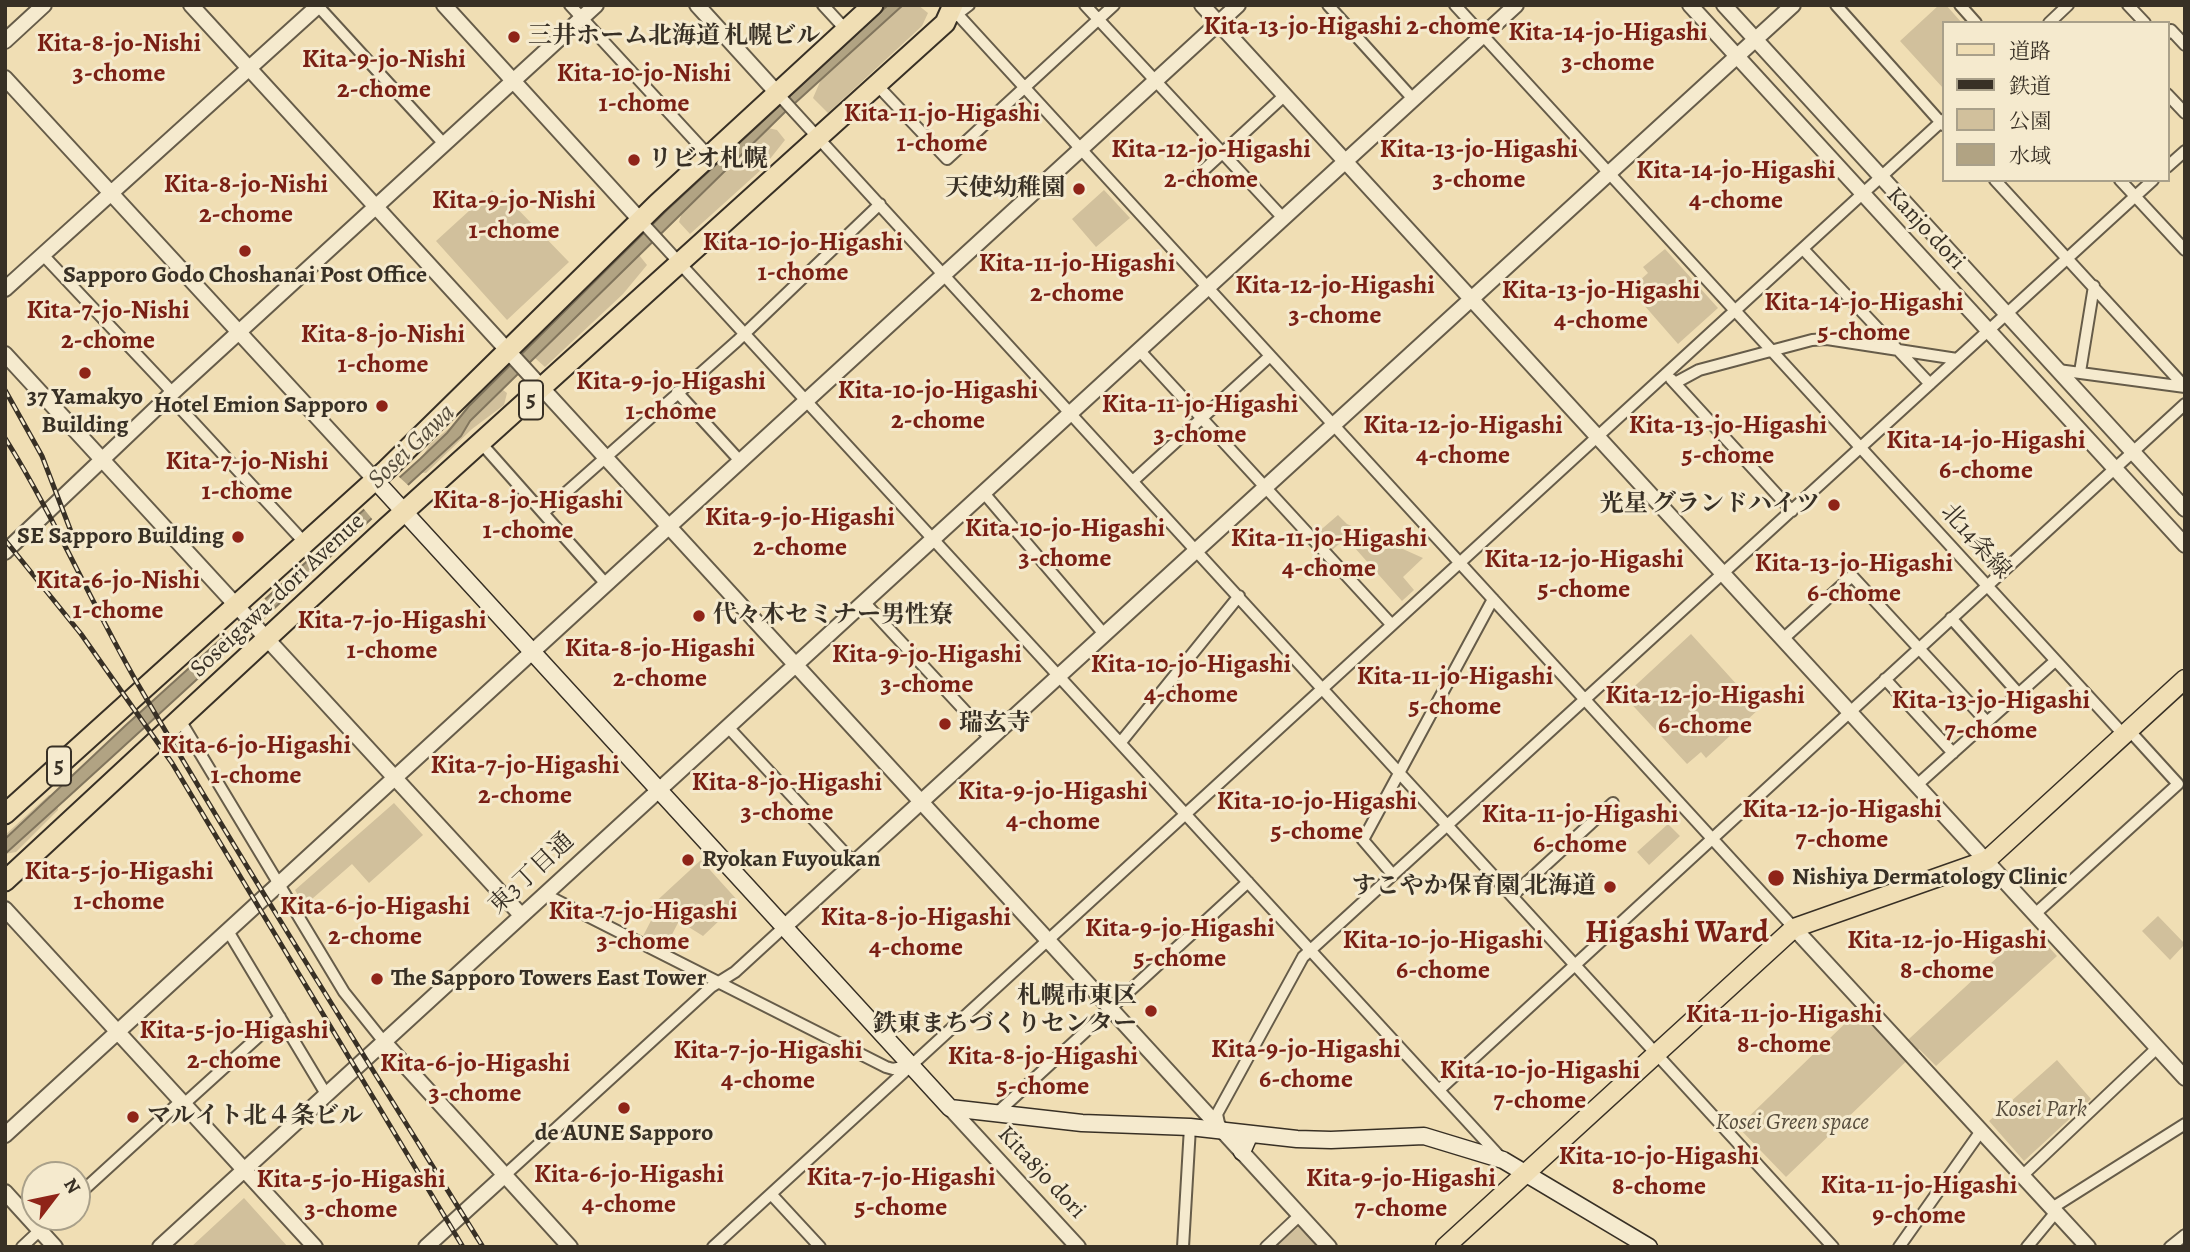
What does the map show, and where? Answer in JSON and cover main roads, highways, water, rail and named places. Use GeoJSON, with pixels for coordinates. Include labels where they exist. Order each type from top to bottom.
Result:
{"type":"FeatureCollection","features":[{"type":"Feature","properties":{"kind":"highway","name":"Soseigawa-dori Avenue"},"geometry":{"type":"LineString","coordinates":[[5,881],[180,720],[515,360],[649,231],[709,156],[785,101],[846,30],[873,5]]}},
{"type":"Feature","properties":{"kind":"highway","name":"Soseigawa-dori Avenue"},"geometry":{"type":"LineString","coordinates":[[5,814],[240,609],[304,542],[481,443],[679,265],[954,10]]}},
{"type":"Feature","properties":{"kind":"main road","name":"Kita8jo dori"},"geometry":{"type":"LineString","coordinates":[[389,496],[950,1108],[1082,1123],[1190,1127],[1250,1134]]}},
{"type":"Feature","properties":{"kind":"main road"},"geometry":{"type":"LineString","coordinates":[[1449,1245],[1523,1174],[1794,928],[1987,860],[2185,679]]}},
{"type":"Feature","properties":{"kind":"main road"},"geometry":{"type":"LineString","coordinates":[[1242,1152],[1250,1134],[1331,1140],[1424,1136],[1503,1160],[1649,1247]]}},
{"type":"Feature","properties":{"kind":"water"},"geometry":{"type":"Polygon","coordinates":[[[888,5],[903,5],[784,113],[470,421],[461,436],[5,854],[5,839],[125,726],[420,459],[447,433],[469,406],[667,210],[888,5]]]}},
{"type":"Feature","properties":{"kind":"railway"},"geometry":{"type":"LineString","coordinates":[[5,390],[42,456],[75,542]]}},
{"type":"Feature","properties":{"kind":"railway"},"geometry":{"type":"LineString","coordinates":[[5,438],[40,498],[136,681],[264,894],[483,1247]]}},
{"type":"Feature","properties":{"kind":"railway"},"geometry":{"type":"LineString","coordinates":[[5,540],[81,634],[172,763],[463,1247]]}},
{"type":"Feature","properties":{"kind":"place","name":"三井ホーム北海道 札幌ビル"},"geometry":{"type":"Point","coordinates":[514,37]}},
{"type":"Feature","properties":{"kind":"place","name":"リビオ札幌"},"geometry":{"type":"Point","coordinates":[634,160]}},
{"type":"Feature","properties":{"kind":"place","name":"天使幼稚園"},"geometry":{"type":"Point","coordinates":[1079,189]}},
{"type":"Feature","properties":{"kind":"place","name":"Sapporo Godo Choshanai Post Office"},"geometry":{"type":"Point","coordinates":[245,251]}},
{"type":"Feature","properties":{"kind":"place","name":"37 Yamakyo Building"},"geometry":{"type":"Point","coordinates":[85,373]}},
{"type":"Feature","properties":{"kind":"place","name":"Hotel Emion Sapporo"},"geometry":{"type":"Point","coordinates":[382,406]}},
{"type":"Feature","properties":{"kind":"place","name":"光星 グランドハイツ"},"geometry":{"type":"Point","coordinates":[1834,505]}},
{"type":"Feature","properties":{"kind":"place","name":"SE Sapporo Building"},"geometry":{"type":"Point","coordinates":[238,537]}},
{"type":"Feature","properties":{"kind":"place","name":"代々木セミナー男性寮"},"geometry":{"type":"Point","coordinates":[699,616]}},
{"type":"Feature","properties":{"kind":"place","name":"瑞玄寺"},"geometry":{"type":"Point","coordinates":[945,724]}},
{"type":"Feature","properties":{"kind":"place","name":"Ryokan Fuyoukan"},"geometry":{"type":"Point","coordinates":[688,860]}},
{"type":"Feature","properties":{"kind":"place","name":"Nishiya Dermatology Clinic"},"geometry":{"type":"Point","coordinates":[1776,878]}},
{"type":"Feature","properties":{"kind":"place","name":"すこやか保育園 北海道"},"geometry":{"type":"Point","coordinates":[1610,887]}},
{"type":"Feature","properties":{"kind":"place","name":"The Sapporo Towers East Tower"},"geometry":{"type":"Point","coordinates":[377,979]}},
{"type":"Feature","properties":{"kind":"place","name":"札幌市東区 鉄東まちづくりセンター"},"geometry":{"type":"Point","coordinates":[1151,1011]}},
{"type":"Feature","properties":{"kind":"place","name":"de AUNE Sapporo"},"geometry":{"type":"Point","coordinates":[624,1108]}},
{"type":"Feature","properties":{"kind":"place","name":"マルイト北４条ビル"},"geometry":{"type":"Point","coordinates":[133,1117]}},
{"type":"Feature","properties":{"kind":"district","name":"Kita-13-jo-Higashi 2-chome"},"geometry":{"type":"Point","coordinates":[1352,28]}},
{"type":"Feature","properties":{"kind":"district","name":"Kita-14-jo-Higashi 3-chome"},"geometry":{"type":"Point","coordinates":[1608,49]}},
{"type":"Feature","properties":{"kind":"district","name":"Kita-8-jo-Nishi 3-chome"},"geometry":{"type":"Point","coordinates":[119,60]}},
{"type":"Feature","properties":{"kind":"district","name":"Kita-9-jo-Nishi 2-chome"},"geometry":{"type":"Point","coordinates":[384,76]}},
{"type":"Feature","properties":{"kind":"district","name":"Kita-10-jo-Nishi 1-chome"},"geometry":{"type":"Point","coordinates":[644,90]}},
{"type":"Feature","properties":{"kind":"district","name":"Kita-11-jo-Higashi 1-chome"},"geometry":{"type":"Point","coordinates":[942,130]}},
{"type":"Feature","properties":{"kind":"district","name":"Kita-12-jo-Higashi 2-chome"},"geometry":{"type":"Point","coordinates":[1211,166]}},
{"type":"Feature","properties":{"kind":"district","name":"Kita-13-jo-Higashi 3-chome"},"geometry":{"type":"Point","coordinates":[1479,166]}},
{"type":"Feature","properties":{"kind":"district","name":"Kita-14-jo-Higashi 4-chome"},"geometry":{"type":"Point","coordinates":[1736,187]}},
{"type":"Feature","properties":{"kind":"district","name":"Kita-8-jo-Nishi 2-chome"},"geometry":{"type":"Point","coordinates":[246,201]}},
{"type":"Feature","properties":{"kind":"district","name":"Kita-9-jo-Nishi 1-chome"},"geometry":{"type":"Point","coordinates":[514,217]}},
{"type":"Feature","properties":{"kind":"district","name":"Kita-10-jo-Higashi 1-chome"},"geometry":{"type":"Point","coordinates":[803,259]}},
{"type":"Feature","properties":{"kind":"district","name":"Kita-11-jo-Higashi 2-chome"},"geometry":{"type":"Point","coordinates":[1077,280]}},
{"type":"Feature","properties":{"kind":"district","name":"Kita-12-jo-Higashi 3-chome"},"geometry":{"type":"Point","coordinates":[1335,302]}},
{"type":"Feature","properties":{"kind":"district","name":"Kita-13-jo-Higashi 4-chome"},"geometry":{"type":"Point","coordinates":[1601,307]}},
{"type":"Feature","properties":{"kind":"district","name":"Kita-14-jo-Higashi 5-chome"},"geometry":{"type":"Point","coordinates":[1864,319]}},
{"type":"Feature","properties":{"kind":"district","name":"Kita-7-jo-Nishi 2-chome"},"geometry":{"type":"Point","coordinates":[108,327]}},
{"type":"Feature","properties":{"kind":"district","name":"Kita-8-jo-Nishi 1-chome"},"geometry":{"type":"Point","coordinates":[383,351]}},
{"type":"Feature","properties":{"kind":"district","name":"Kita-9-jo-Higashi 1-chome"},"geometry":{"type":"Point","coordinates":[671,398]}},
{"type":"Feature","properties":{"kind":"district","name":"Kita-10-jo-Higashi 2-chome"},"geometry":{"type":"Point","coordinates":[938,407]}},
{"type":"Feature","properties":{"kind":"district","name":"Kita-11-jo-Higashi 3-chome"},"geometry":{"type":"Point","coordinates":[1200,421]}},
{"type":"Feature","properties":{"kind":"district","name":"Kita-12-jo-Higashi 4-chome"},"geometry":{"type":"Point","coordinates":[1463,442]}},
{"type":"Feature","properties":{"kind":"district","name":"Kita-13-jo-Higashi 5-chome"},"geometry":{"type":"Point","coordinates":[1728,442]}},
{"type":"Feature","properties":{"kind":"district","name":"Kita-14-jo-Higashi 6-chome"},"geometry":{"type":"Point","coordinates":[1986,457]}},
{"type":"Feature","properties":{"kind":"district","name":"Kita-7-jo-Nishi 1-chome"},"geometry":{"type":"Point","coordinates":[247,478]}},
{"type":"Feature","properties":{"kind":"district","name":"Kita-8-jo-Higashi 1-chome"},"geometry":{"type":"Point","coordinates":[528,517]}},
{"type":"Feature","properties":{"kind":"district","name":"Kita-9-jo-Higashi 2-chome"},"geometry":{"type":"Point","coordinates":[800,534]}},
{"type":"Feature","properties":{"kind":"district","name":"Kita-10-jo-Higashi 3-chome"},"geometry":{"type":"Point","coordinates":[1065,545]}},
{"type":"Feature","properties":{"kind":"district","name":"Kita-11-jo-Higashi 4-chome"},"geometry":{"type":"Point","coordinates":[1329,555]}},
{"type":"Feature","properties":{"kind":"district","name":"Kita-12-jo-Higashi 5-chome"},"geometry":{"type":"Point","coordinates":[1584,576]}},
{"type":"Feature","properties":{"kind":"district","name":"Kita-13-jo-Higashi 6-chome"},"geometry":{"type":"Point","coordinates":[1854,580]}},
{"type":"Feature","properties":{"kind":"district","name":"Kita-6-jo-Nishi 1-chome"},"geometry":{"type":"Point","coordinates":[118,597]}},
{"type":"Feature","properties":{"kind":"district","name":"Kita-7-jo-Higashi 1-chome"},"geometry":{"type":"Point","coordinates":[392,637]}},
{"type":"Feature","properties":{"kind":"district","name":"Kita-8-jo-Higashi 2-chome"},"geometry":{"type":"Point","coordinates":[660,665]}},
{"type":"Feature","properties":{"kind":"district","name":"Kita-9-jo-Higashi 3-chome"},"geometry":{"type":"Point","coordinates":[927,671]}},
{"type":"Feature","properties":{"kind":"district","name":"Kita-10-jo-Higashi 4-chome"},"geometry":{"type":"Point","coordinates":[1191,681]}},
{"type":"Feature","properties":{"kind":"district","name":"Kita-11-jo-Higashi 5-chome"},"geometry":{"type":"Point","coordinates":[1455,693]}},
{"type":"Feature","properties":{"kind":"district","name":"Kita-12-jo-Higashi 6-chome"},"geometry":{"type":"Point","coordinates":[1705,712]}},
{"type":"Feature","properties":{"kind":"district","name":"Kita-13-jo-Higashi 7-chome"},"geometry":{"type":"Point","coordinates":[1991,717]}},
{"type":"Feature","properties":{"kind":"district","name":"Kita-6-jo-Higashi 1-chome"},"geometry":{"type":"Point","coordinates":[256,762]}},
{"type":"Feature","properties":{"kind":"district","name":"Kita-7-jo-Higashi 2-chome"},"geometry":{"type":"Point","coordinates":[525,782]}},
{"type":"Feature","properties":{"kind":"district","name":"Kita-8-jo-Higashi 3-chome"},"geometry":{"type":"Point","coordinates":[787,799]}},
{"type":"Feature","properties":{"kind":"district","name":"Kita-9-jo-Higashi 4-chome"},"geometry":{"type":"Point","coordinates":[1053,808]}},
{"type":"Feature","properties":{"kind":"district","name":"Kita-10-jo-Higashi 5-chome"},"geometry":{"type":"Point","coordinates":[1317,818]}},
{"type":"Feature","properties":{"kind":"district","name":"Kita-12-jo-Higashi 7-chome"},"geometry":{"type":"Point","coordinates":[1842,826]}},
{"type":"Feature","properties":{"kind":"district","name":"Kita-11-jo-Higashi 6-chome"},"geometry":{"type":"Point","coordinates":[1580,831]}},
{"type":"Feature","properties":{"kind":"district","name":"Kita-5-jo-Higashi 1-chome"},"geometry":{"type":"Point","coordinates":[119,888]}},
{"type":"Feature","properties":{"kind":"district","name":"Kita-6-jo-Higashi 2-chome"},"geometry":{"type":"Point","coordinates":[375,923]}},
{"type":"Feature","properties":{"kind":"district","name":"Kita-7-jo-Higashi 3-chome"},"geometry":{"type":"Point","coordinates":[643,928]}},
{"type":"Feature","properties":{"kind":"district","name":"Kita-8-jo-Higashi 4-chome"},"geometry":{"type":"Point","coordinates":[916,934]}},
{"type":"Feature","properties":{"kind":"district","name":"Higashi Ward"},"geometry":{"type":"Point","coordinates":[1677,934]}},
{"type":"Feature","properties":{"kind":"district","name":"Kita-9-jo-Higashi 5-chome"},"geometry":{"type":"Point","coordinates":[1180,945]}},
{"type":"Feature","properties":{"kind":"district","name":"Kita-10-jo-Higashi 6-chome"},"geometry":{"type":"Point","coordinates":[1443,957]}},
{"type":"Feature","properties":{"kind":"district","name":"Kita-12-jo-Higashi 8-chome"},"geometry":{"type":"Point","coordinates":[1947,957]}},
{"type":"Feature","properties":{"kind":"district","name":"Kita-11-jo-Higashi 8-chome"},"geometry":{"type":"Point","coordinates":[1784,1031]}},
{"type":"Feature","properties":{"kind":"district","name":"Kita-5-jo-Higashi 2-chome"},"geometry":{"type":"Point","coordinates":[234,1047]}},
{"type":"Feature","properties":{"kind":"district","name":"Kita-9-jo-Higashi 6-chome"},"geometry":{"type":"Point","coordinates":[1306,1066]}},
{"type":"Feature","properties":{"kind":"district","name":"Kita-7-jo-Higashi 4-chome"},"geometry":{"type":"Point","coordinates":[768,1067]}},
{"type":"Feature","properties":{"kind":"district","name":"Kita-8-jo-Higashi 5-chome"},"geometry":{"type":"Point","coordinates":[1043,1073]}},
{"type":"Feature","properties":{"kind":"district","name":"Kita-6-jo-Higashi 3-chome"},"geometry":{"type":"Point","coordinates":[475,1080]}},
{"type":"Feature","properties":{"kind":"district","name":"Kita-10-jo-Higashi 7-chome"},"geometry":{"type":"Point","coordinates":[1540,1087]}},
{"type":"Feature","properties":{"kind":"district","name":"Kita-10-jo-Higashi 8-chome"},"geometry":{"type":"Point","coordinates":[1659,1173]}},
{"type":"Feature","properties":{"kind":"district","name":"Kita-6-jo-Higashi 4-chome"},"geometry":{"type":"Point","coordinates":[629,1191]}},
{"type":"Feature","properties":{"kind":"district","name":"Kita-7-jo-Higashi 5-chome"},"geometry":{"type":"Point","coordinates":[901,1194]}},
{"type":"Feature","properties":{"kind":"district","name":"Kita-9-jo-Higashi 7-chome"},"geometry":{"type":"Point","coordinates":[1401,1195]}},
{"type":"Feature","properties":{"kind":"district","name":"Kita-5-jo-Higashi 3-chome"},"geometry":{"type":"Point","coordinates":[351,1196]}},
{"type":"Feature","properties":{"kind":"district","name":"Kita-11-jo-Higashi 9-chome"},"geometry":{"type":"Point","coordinates":[1919,1202]}},
{"type":"Feature","properties":{"kind":"water label","name":"Sosei Gawa"},"geometry":{"type":"Point","coordinates":[412,447]}},
{"type":"Feature","properties":{"kind":"park label","name":"Kosei Park"},"geometry":{"type":"Point","coordinates":[2041,1110]}},
{"type":"Feature","properties":{"kind":"park label","name":"Kosei Green space"},"geometry":{"type":"Point","coordinates":[1792,1123]}}]}
